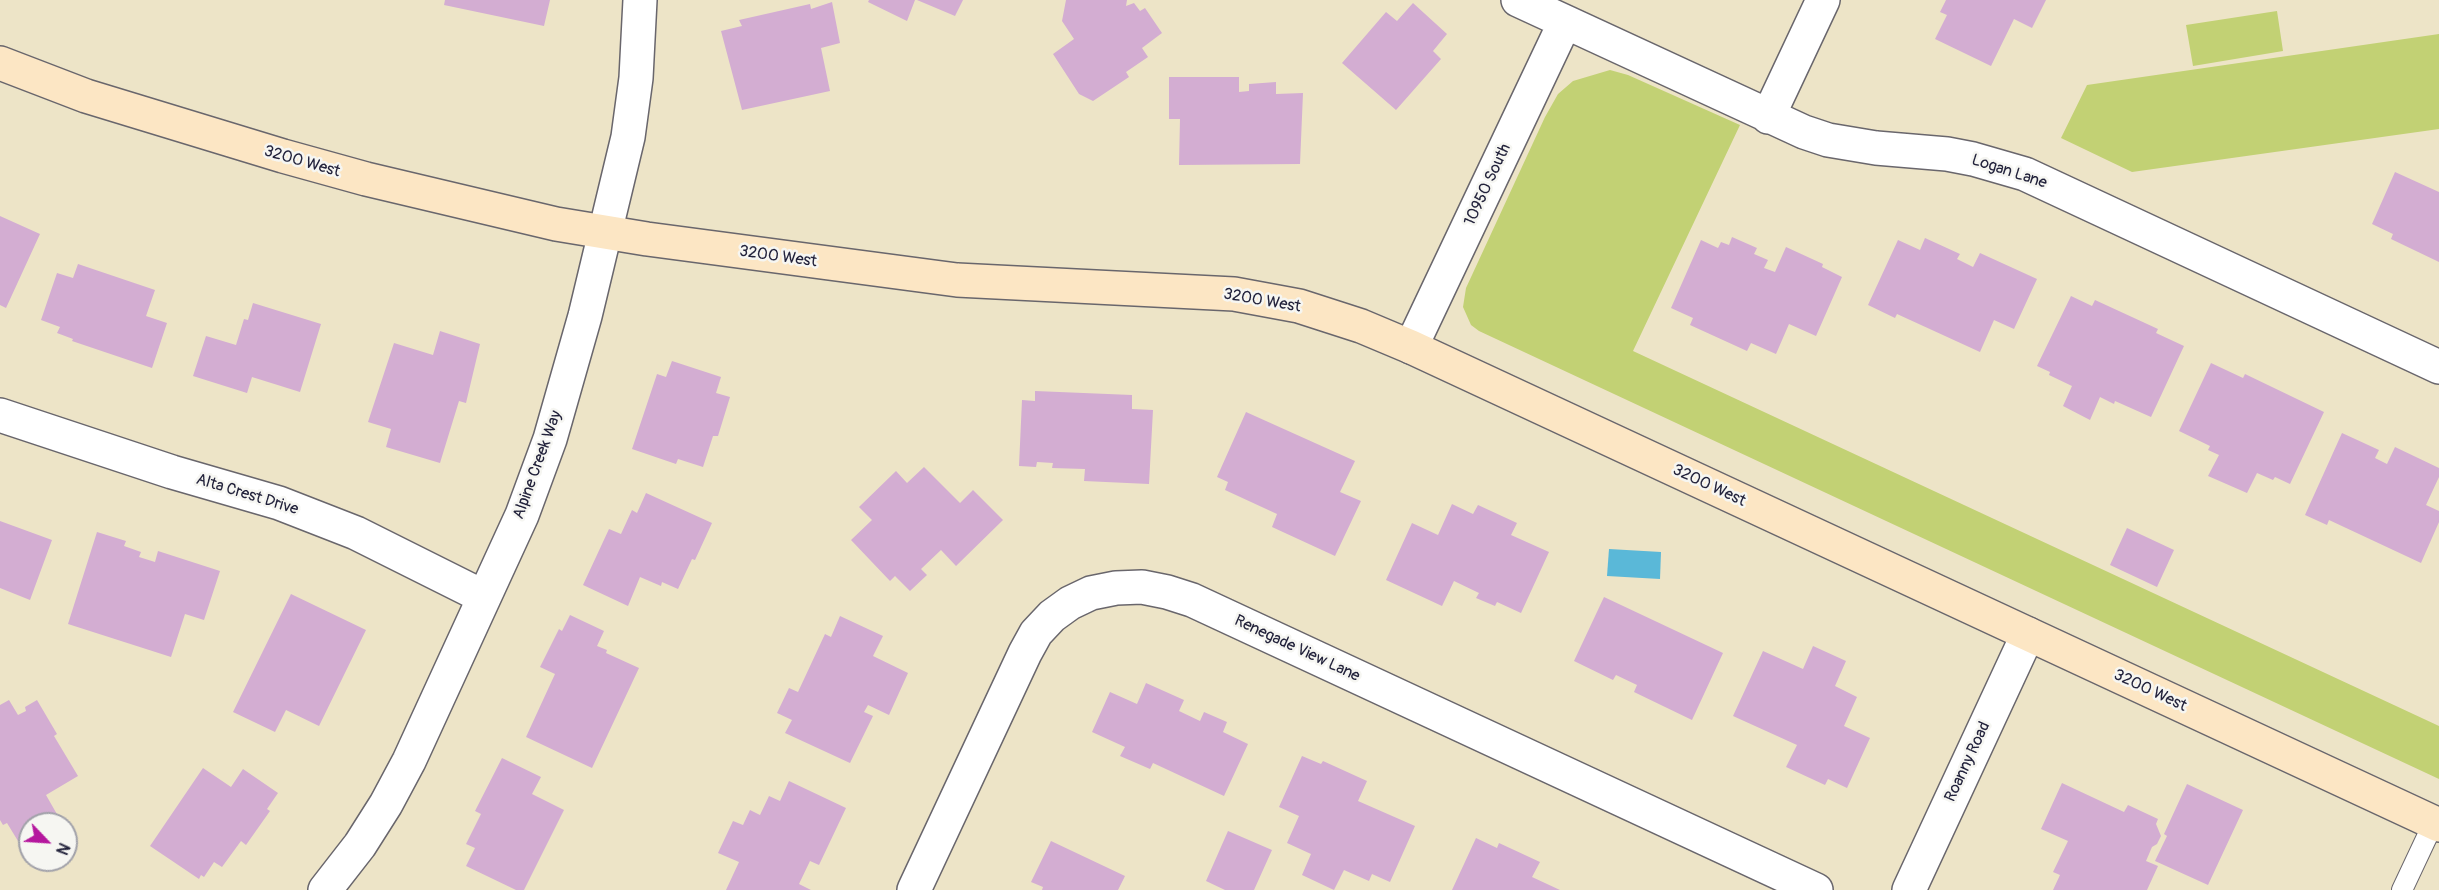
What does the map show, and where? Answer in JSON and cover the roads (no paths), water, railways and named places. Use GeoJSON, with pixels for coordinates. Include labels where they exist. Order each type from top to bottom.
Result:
{"type":"FeatureCollection","features":[{"type":"Feature","properties":{"kind":"street","name":"Alpine Creek Way"},"geometry":{"type":"LineString","coordinates":[[326,890],[360,845],[409,761],[522,515],[550,439],[585,316],[603,232],[628,137],[636,78],[640,0]]}},
{"type":"Feature","properties":{"kind":"street","name":"Logan Lane"},"geometry":{"type":"LineString","coordinates":[[1518,0],[1768,117],[1828,140],[1876,148],[1947,154],[2025,174],[2439,367]]}},
{"type":"Feature","properties":{"kind":"street"},"geometry":{"type":"LineString","coordinates":[[1768,117],[1823,0]]}},
{"type":"Feature","properties":{"kind":"street","name":"10950 South"},"geometry":{"type":"LineString","coordinates":[[1411,347],[1565,22]]}},
{"type":"Feature","properties":{"kind":"street","name":"3200 West"},"geometry":{"type":"LineString","coordinates":[[0,63],[86,96],[283,156],[366,179],[522,216],[603,232],[957,280],[1234,294],[1299,306],[1361,326],[1411,347],[2436,823]]}},
{"type":"Feature","properties":{"kind":"street","name":"Alta Crest Drive"},"geometry":{"type":"LineString","coordinates":[[0,415],[172,472],[279,503],[356,533],[484,597]]}},
{"type":"Feature","properties":{"kind":"street","name":"Renegade View Lane"},"geometry":{"type":"LineString","coordinates":[[914,890],[1024,652],[1036,633],[1061,610],[1091,593],[1116,588],[1142,587],[1192,600],[1816,890]]}},
{"type":"Feature","properties":{"kind":"street","name":"Roanny Road"},"geometry":{"type":"LineString","coordinates":[[1909,890],[2028,634]]}},
{"type":"Feature","properties":{"kind":"lane"},"geometry":{"type":"LineString","coordinates":[[2402,890],[2436,823]]}},
{"type":"Feature","properties":{"kind":"water"},"geometry":{"type":"Polygon","coordinates":[[[1609,549],[1661,552],[1660,579],[1607,576],[1609,549]]]}}]}
